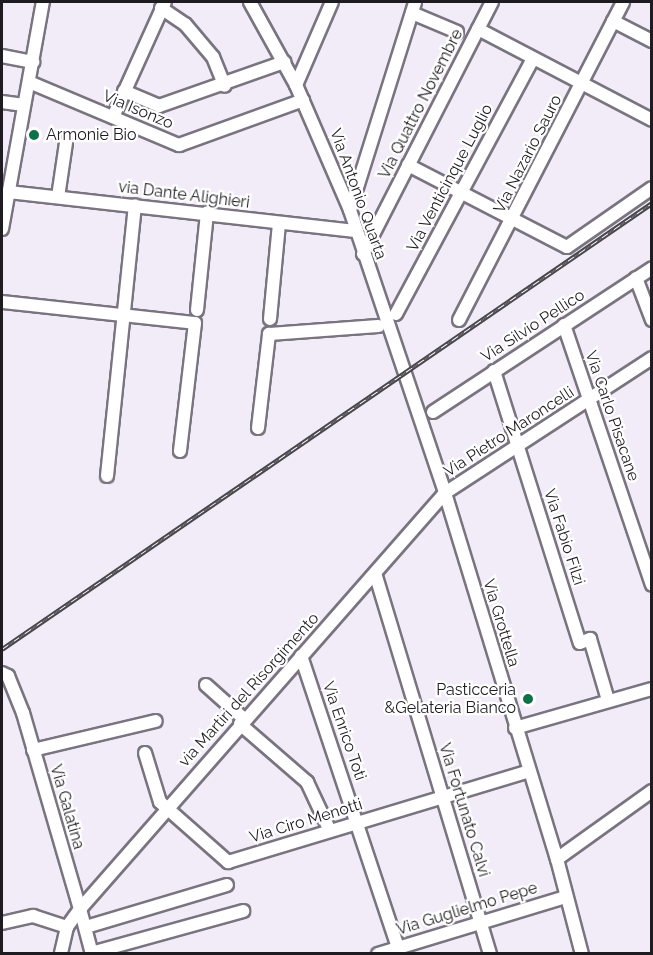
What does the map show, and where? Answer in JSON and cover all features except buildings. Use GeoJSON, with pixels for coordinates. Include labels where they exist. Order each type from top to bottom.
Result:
{"type":"FeatureCollection","features":[{"type":"Feature","properties":{"kind":"street"},"geometry":{"type":"LineString","coordinates":[[2,229],[8,192],[7,164],[24,105],[43,2]]}},
{"type":"Feature","properties":{"kind":"street","name":"Via Antonio Quarta"},"geometry":{"type":"LineString","coordinates":[[250,2],[285,62],[350,210],[363,254],[405,372]]}},
{"type":"Feature","properties":{"kind":"street"},"geometry":{"type":"LineString","coordinates":[[296,85],[332,2]]}},
{"type":"Feature","properties":{"kind":"street","name":"Via Quattro Novembre"},"geometry":{"type":"LineString","coordinates":[[363,254],[492,2]]}},
{"type":"Feature","properties":{"kind":"street","name":"Via Nazario Sauro"},"geometry":{"type":"LineString","coordinates":[[459,320],[513,220],[623,2]]}},
{"type":"Feature","properties":{"kind":"street"},"geometry":{"type":"LineString","coordinates":[[113,117],[163,5],[185,24],[213,57],[225,86]]}},
{"type":"Feature","properties":{"kind":"street"},"geometry":{"type":"LineString","coordinates":[[350,210],[413,7],[457,32]]}},
{"type":"Feature","properties":{"kind":"street"},"geometry":{"type":"LineString","coordinates":[[613,21],[651,41]]}},
{"type":"Feature","properties":{"kind":"street"},"geometry":{"type":"LineString","coordinates":[[478,29],[580,85],[651,120]]}},
{"type":"Feature","properties":{"kind":"street"},"geometry":{"type":"LineString","coordinates":[[2,56],[33,62]]}},
{"type":"Feature","properties":{"kind":"street","name":"Via Venticinque Luglio"},"geometry":{"type":"LineString","coordinates":[[396,314],[533,59]]}},
{"type":"Feature","properties":{"kind":"street"},"geometry":{"type":"LineString","coordinates":[[124,91],[159,106],[225,86],[285,62]]}},
{"type":"Feature","properties":{"kind":"street","name":"Via Isonzo"},"geometry":{"type":"LineString","coordinates":[[29,82],[179,145],[303,100]]}},
{"type":"Feature","properties":{"kind":"street"},"geometry":{"type":"LineString","coordinates":[[2,102],[24,105]]}},
{"type":"Feature","properties":{"kind":"street"},"geometry":{"type":"LineString","coordinates":[[58,197],[66,143]]}},
{"type":"Feature","properties":{"kind":"street"},"geometry":{"type":"LineString","coordinates":[[408,165],[567,247],[651,188]]}},
{"type":"Feature","properties":{"kind":"street","name":"via Dante Alighieri"},"geometry":{"type":"LineString","coordinates":[[8,192],[356,231]]}},
{"type":"Feature","properties":{"kind":"street"},"geometry":{"type":"LineString","coordinates":[[107,476],[135,205]]}},
{"type":"Feature","properties":{"kind":"street"},"geometry":{"type":"LineString","coordinates":[[197,310],[207,213]]}},
{"type":"Feature","properties":{"kind":"street"},"geometry":{"type":"LineString","coordinates":[[270,319],[279,224]]}},
{"type":"Feature","properties":{"kind":"street","name":"Via Silvio Pellico"},"geometry":{"type":"LineString","coordinates":[[433,412],[651,268]]}},
{"type":"Feature","properties":{"kind":"street"},"geometry":{"type":"LineString","coordinates":[[636,278],[651,320]]}},
{"type":"Feature","properties":{"kind":"street"},"geometry":{"type":"LineString","coordinates":[[2,302],[195,323],[180,451]]}},
{"type":"Feature","properties":{"kind":"street"},"geometry":{"type":"LineString","coordinates":[[258,428],[269,334],[379,326]]}},
{"type":"Feature","properties":{"kind":"street","name":"Via Carlo Pisacane"},"geometry":{"type":"LineString","coordinates":[[564,326],[651,585]]}},
{"type":"Feature","properties":{"kind":"street","name":"Via Pietro Maroncelli"},"geometry":{"type":"LineString","coordinates":[[445,493],[651,358]]}},
{"type":"Feature","properties":{"kind":"street","name":"Via Fabio Filzi"},"geometry":{"type":"LineString","coordinates":[[494,370],[580,643],[590,639],[608,700]]}},
{"type":"Feature","properties":{"kind":"street","name":"Via Grottella"},"geometry":{"type":"LineString","coordinates":[[405,372],[445,493],[515,728],[557,859],[582,954]]}},
{"type":"Feature","properties":{"kind":"street","name":"via Martiri del Risorgimento"},"geometry":{"type":"LineString","coordinates":[[80,909],[166,808],[445,493]]}},
{"type":"Feature","properties":{"kind":"street","name":"Via Fortunato Calvi"},"geometry":{"type":"LineString","coordinates":[[375,573],[490,954]]}},
{"type":"Feature","properties":{"kind":"street","name":"Via Enrico Toti"},"geometry":{"type":"LineString","coordinates":[[301,656],[399,950]]}},
{"type":"Feature","properties":{"kind":"street","name":"Via Galatina"},"geometry":{"type":"LineString","coordinates":[[2,673],[8,675],[33,750],[87,927],[92,953]]}},
{"type":"Feature","properties":{"kind":"street"},"geometry":{"type":"LineString","coordinates":[[206,685],[307,782],[330,831]]}},
{"type":"Feature","properties":{"kind":"street"},"geometry":{"type":"LineString","coordinates":[[515,728],[651,689]]}},
{"type":"Feature","properties":{"kind":"street"},"geometry":{"type":"LineString","coordinates":[[33,750],[156,721]]}},
{"type":"Feature","properties":{"kind":"street","name":"Via Ciro Menotti"},"geometry":{"type":"LineString","coordinates":[[145,753],[160,802],[228,862],[530,771]]}},
{"type":"Feature","properties":{"kind":"street"},"geometry":{"type":"LineString","coordinates":[[557,859],[651,791]]}},
{"type":"Feature","properties":{"kind":"street"},"geometry":{"type":"LineString","coordinates":[[87,927],[227,885]]}},
{"type":"Feature","properties":{"kind":"street","name":"Via Guglielmo Pepe"},"geometry":{"type":"LineString","coordinates":[[378,954],[399,950],[480,922],[566,897]]}},
{"type":"Feature","properties":{"kind":"street"},"geometry":{"type":"LineString","coordinates":[[61,954],[67,927],[80,909]]}},
{"type":"Feature","properties":{"kind":"street"},"geometry":{"type":"LineString","coordinates":[[92,953],[243,911]]}},
{"type":"Feature","properties":{"kind":"street"},"geometry":{"type":"LineString","coordinates":[[2,923],[33,916],[67,927]]}},
{"type":"Feature","properties":{"kind":"railway"},"geometry":{"type":"LineString","coordinates":[[2,649],[652,203]]}},
{"type":"Feature","properties":{"kind":"place","name":"Armonie Bio"},"geometry":{"type":"Point","coordinates":[34,135]}},
{"type":"Feature","properties":{"kind":"place","name":"Pasticceria &Gelateria Bianco"},"geometry":{"type":"Point","coordinates":[528,699]}}]}
